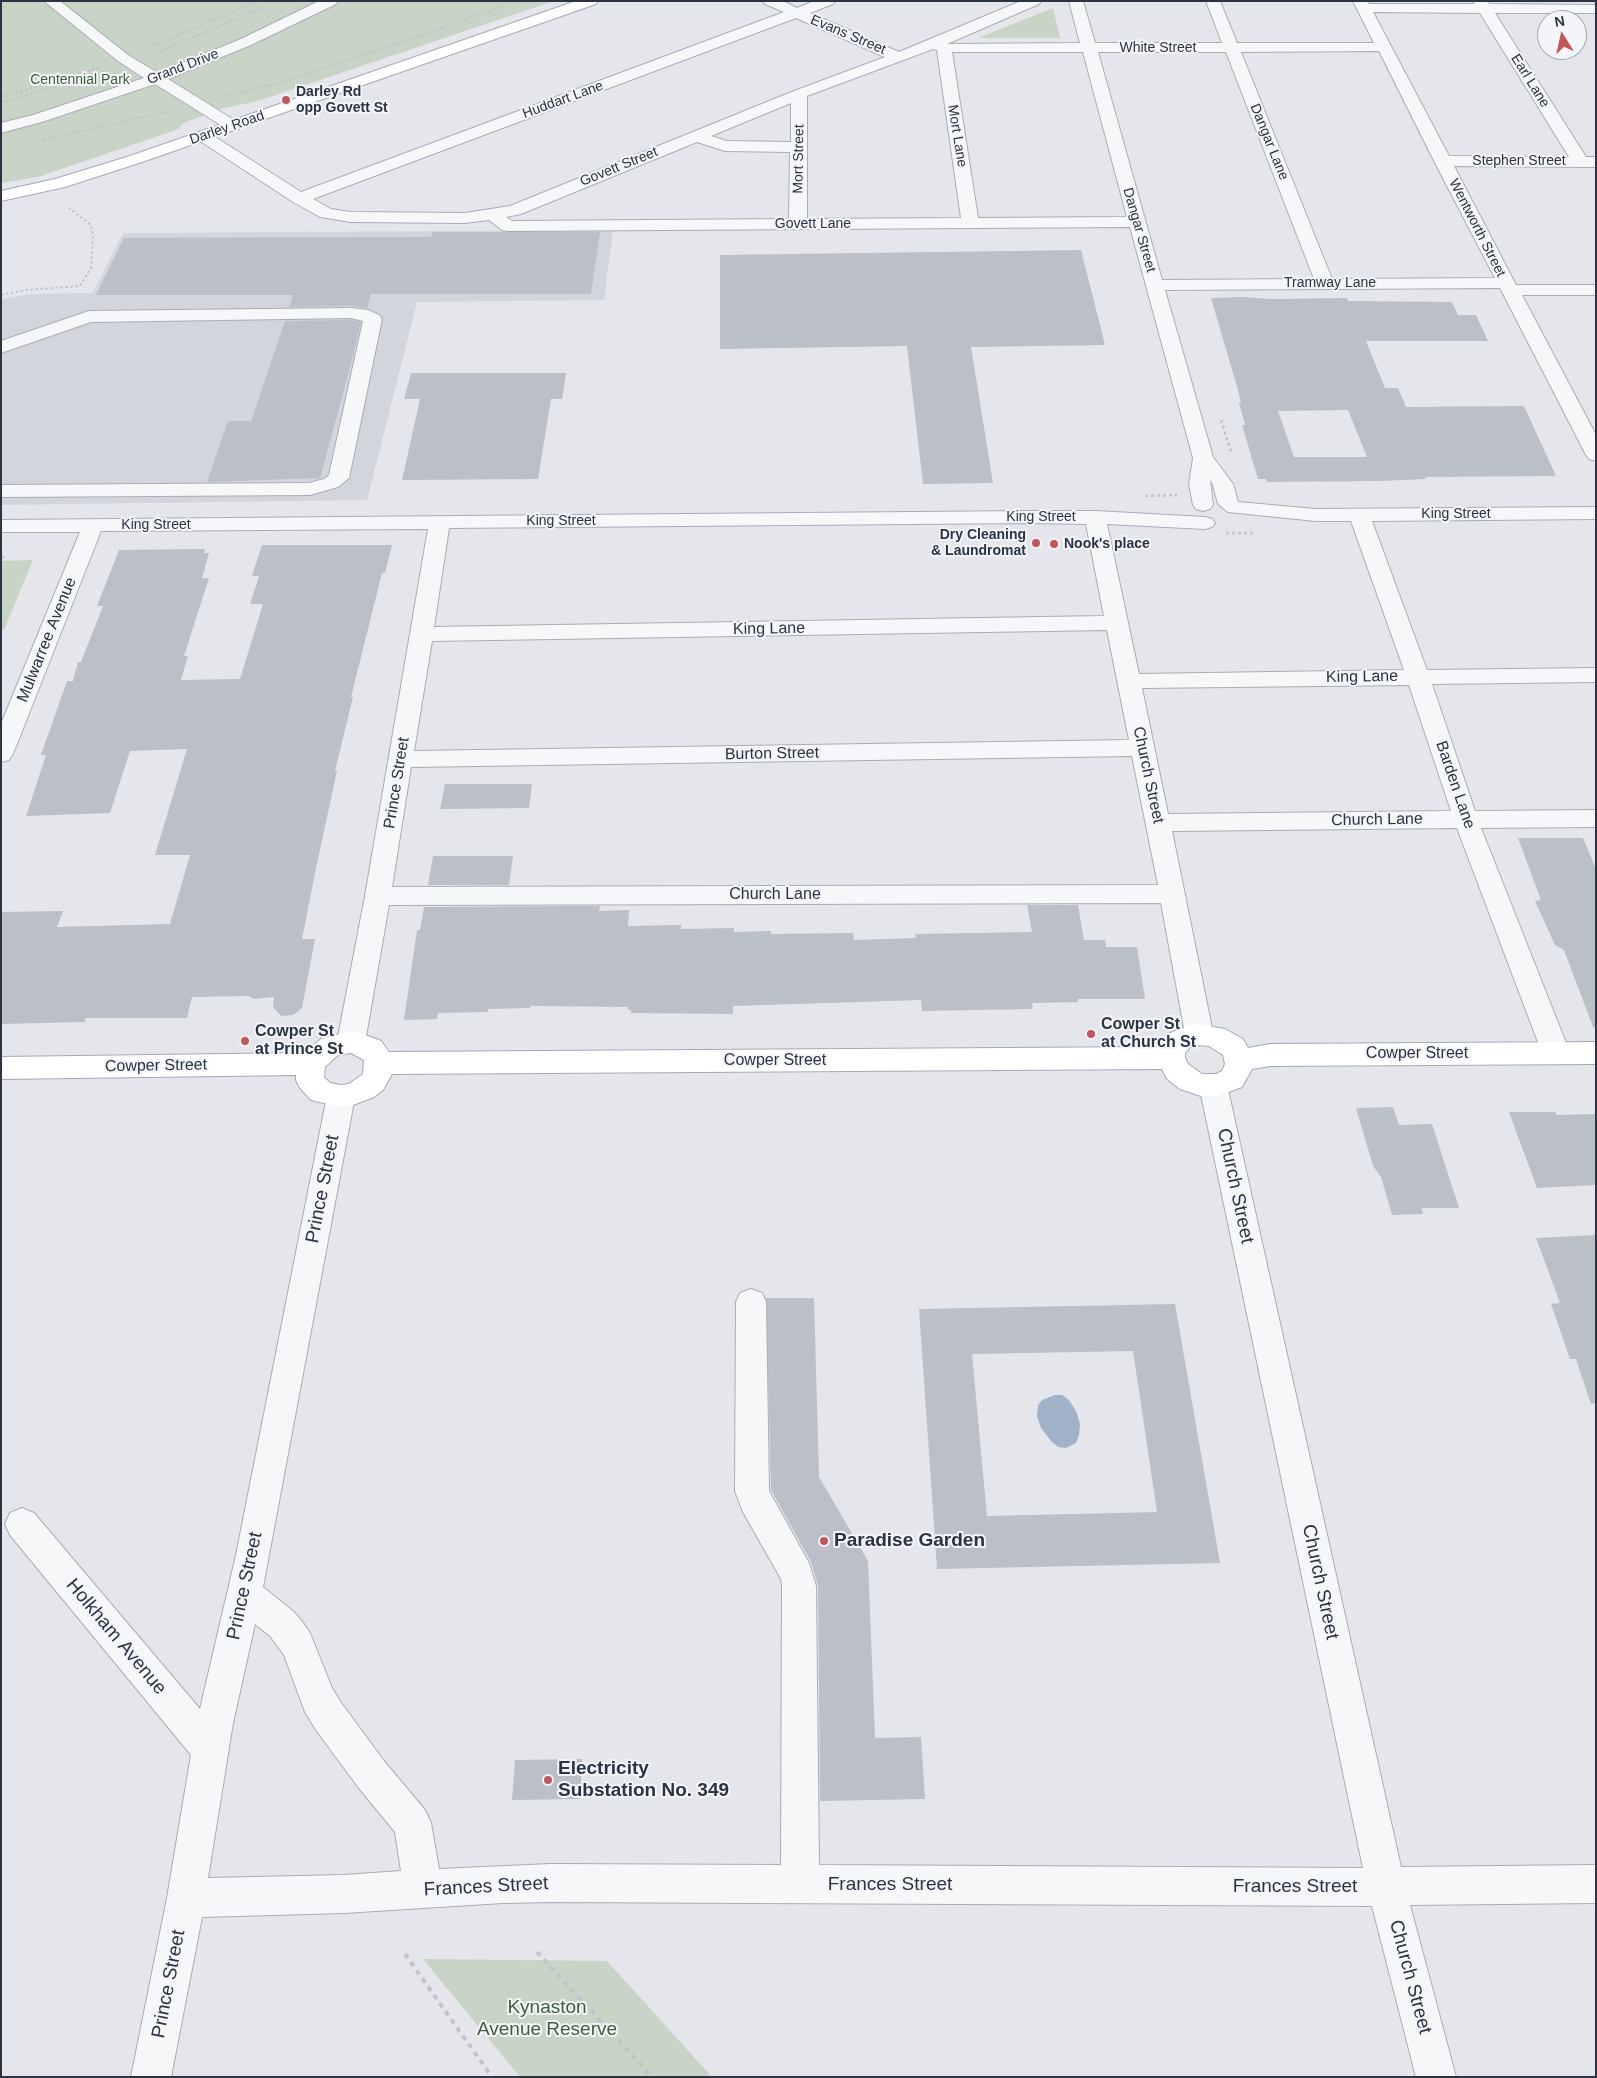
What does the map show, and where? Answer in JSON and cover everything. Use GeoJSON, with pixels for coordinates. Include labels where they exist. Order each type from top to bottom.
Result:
{"type":"FeatureCollection","features":[{"type":"Feature","properties":{"kind":"main road","name":"Darley Road"},"geometry":{"type":"LineString","coordinates":[[1,196],[59,183],[203,136],[591,1]]}},
{"type":"Feature","properties":{"kind":"main road"},"geometry":{"type":"LineString","coordinates":[[1210,1034],[1233,1047],[1239,1060],[1235,1076],[1228,1081],[1213,1085],[1202,1085],[1185,1078],[1177,1071],[1171,1058],[1172,1050],[1176,1043],[1184,1037],[1210,1034]]}},
{"type":"Feature","properties":{"kind":"main road"},"geometry":{"type":"LineString","coordinates":[[351,1042],[362,1044],[377,1055],[379,1063],[378,1073],[373,1082],[353,1094],[341,1096],[321,1092],[314,1087],[309,1072],[311,1064],[323,1051],[332,1046],[351,1042]]}},
{"type":"Feature","properties":{"kind":"main road","name":"Cowper Street"},"geometry":{"type":"LineString","coordinates":[[1239,1060],[1270,1055],[1596,1053]]}},
{"type":"Feature","properties":{"kind":"main road","name":"Cowper Street"},"geometry":{"type":"LineString","coordinates":[[379,1063],[1171,1058]]}},
{"type":"Feature","properties":{"kind":"main road","name":"Cowper Street"},"geometry":{"type":"LineString","coordinates":[[1,1068],[311,1064]]}},
{"type":"Feature","properties":{"kind":"street"},"geometry":{"type":"LineString","coordinates":[[51,1],[126,61],[158,78],[233,126]]}},
{"type":"Feature","properties":{"kind":"street","name":"Grand Drive"},"geometry":{"type":"LineString","coordinates":[[1,128],[39,118],[158,78],[246,42],[332,1]]}},
{"type":"Feature","properties":{"kind":"street","name":"Evans Street"},"geometry":{"type":"LineString","coordinates":[[770,1],[899,57]]}},
{"type":"Feature","properties":{"kind":"street","name":"Huddart Lane"},"geometry":{"type":"LineString","coordinates":[[299,198],[828,1]]}},
{"type":"Feature","properties":{"kind":"street","name":"Govett Street"},"geometry":{"type":"LineString","coordinates":[[203,136],[299,198],[326,213],[351,217],[466,218],[492,215],[515,210],[799,94],[899,57],[938,46],[1034,1]]}},
{"type":"Feature","properties":{"kind":"street","name":"Dangar Street"},"geometry":{"type":"LineString","coordinates":[[1076,1],[1203,458],[1222,484],[1233,512]]}},
{"type":"Feature","properties":{"kind":"street","name":"Dangar Lane"},"geometry":{"type":"LineString","coordinates":[[1213,1],[1325,282]]}},
{"type":"Feature","properties":{"kind":"street"},"geometry":{"type":"LineString","coordinates":[[1361,4],[1483,5],[1596,9]]}},
{"type":"Feature","properties":{"kind":"street","name":"Wentworth Street"},"geometry":{"type":"LineString","coordinates":[[1361,4],[1596,455]]}},
{"type":"Feature","properties":{"kind":"street","name":"Earl Lane"},"geometry":{"type":"LineString","coordinates":[[1483,5],[1588,162]]}},
{"type":"Feature","properties":{"kind":"street","name":"White Street"},"geometry":{"type":"LineString","coordinates":[[938,46],[1090,49],[1383,47]]}},
{"type":"Feature","properties":{"kind":"street","name":"Mort Lane"},"geometry":{"type":"LineString","coordinates":[[938,46],[970,223]]}},
{"type":"Feature","properties":{"kind":"street","name":"Mort Street"},"geometry":{"type":"LineString","coordinates":[[798,224],[799,94]]}},
{"type":"Feature","properties":{"kind":"street"},"geometry":{"type":"LineString","coordinates":[[696,136],[725,146],[800,147]]}},
{"type":"Feature","properties":{"kind":"street","name":"Stephen Street"},"geometry":{"type":"LineString","coordinates":[[1442,161],[1588,162]]}},
{"type":"Feature","properties":{"kind":"street","name":"Govett Lane"},"geometry":{"type":"LineString","coordinates":[[492,215],[508,226],[1136,222]]}},
{"type":"Feature","properties":{"kind":"street","name":"Tramway Lane"},"geometry":{"type":"LineString","coordinates":[[1154,285],[1325,282],[1596,290]]}},
{"type":"Feature","properties":{"kind":"street"},"geometry":{"type":"LineString","coordinates":[[1,347],[89,317],[351,313],[362,314],[373,319],[339,478],[331,483],[310,489],[1,491]]}},
{"type":"Feature","properties":{"kind":"street","name":"Dangar Street"},"geometry":{"type":"LineString","coordinates":[[1202,512],[1199,484],[1203,458]]}},
{"type":"Feature","properties":{"kind":"street","name":"King Street"},"geometry":{"type":"LineString","coordinates":[[1,526],[1095,517],[1150,521],[1202,512],[1215,502],[1233,512],[1277,521],[1316,515],[1596,513]]}},
{"type":"Feature","properties":{"kind":"street","name":"Barden Lane"},"geometry":{"type":"LineString","coordinates":[[1359,515],[1418,676],[1466,820],[1556,1053]]}},
{"type":"Feature","properties":{"kind":"street","name":"Church Street"},"geometry":{"type":"LineString","coordinates":[[1095,517],[1199,1034]]}},
{"type":"Feature","properties":{"kind":"street","name":"Prince Street"},"geometry":{"type":"LineString","coordinates":[[351,1042],[378,896],[440,522]]}},
{"type":"Feature","properties":{"kind":"street","name":"Mulwarree Avenue"},"geometry":{"type":"LineString","coordinates":[[1,754],[93,525]]}},
{"type":"Feature","properties":{"kind":"street","name":"King Lane"},"geometry":{"type":"LineString","coordinates":[[421,634],[1116,623]]}},
{"type":"Feature","properties":{"kind":"street","name":"King Lane"},"geometry":{"type":"LineString","coordinates":[[1128,681],[1418,676],[1596,676]]}},
{"type":"Feature","properties":{"kind":"street","name":"Burton Street"},"geometry":{"type":"LineString","coordinates":[[400,759],[1142,748]]}},
{"type":"Feature","properties":{"kind":"street","name":"Church Lane"},"geometry":{"type":"LineString","coordinates":[[1158,823],[1596,818]]}},
{"type":"Feature","properties":{"kind":"street","name":"Church Lane"},"geometry":{"type":"LineString","coordinates":[[378,896],[1172,894]]}},
{"type":"Feature","properties":{"kind":"street","name":"Church Street"},"geometry":{"type":"LineString","coordinates":[[1213,1085],[1386,1886],[1436,2077]]}},
{"type":"Feature","properties":{"kind":"street","name":"Prince Street"},"geometry":{"type":"LineString","coordinates":[[151,2077],[186,1898],[210,1749],[244,1593],[341,1096]]}},
{"type":"Feature","properties":{"kind":"street"},"geometry":{"type":"LineString","coordinates":[[751,1302],[752,1491],[755,1501],[797,1575],[799,1586],[800,1884]]}},
{"type":"Feature","properties":{"kind":"street","name":"Holkham Avenue"},"geometry":{"type":"LineString","coordinates":[[22,1524],[210,1749]]}},
{"type":"Feature","properties":{"kind":"street"},"geometry":{"type":"LineString","coordinates":[[244,1593],[282,1624],[292,1636],[303,1657],[318,1699],[329,1717],[371,1774],[412,1823],[418,1850],[422,1889]]}},
{"type":"Feature","properties":{"kind":"street","name":"Frances Street"},"geometry":{"type":"LineString","coordinates":[[186,1898],[344,1894],[551,1883],[1386,1886],[1596,1884]]}},
{"type":"Feature","properties":{"kind":"path"},"geometry":{"type":"LineString","coordinates":[[1,97],[126,61],[258,1]]}},
{"type":"Feature","properties":{"kind":"path"},"geometry":{"type":"LineString","coordinates":[[42,140],[198,104],[293,79],[417,35],[513,4]]}},
{"type":"Feature","properties":{"kind":"path"},"geometry":{"type":"LineString","coordinates":[[1,103],[126,61],[269,6]]}},
{"type":"Feature","properties":{"kind":"path"},"geometry":{"type":"LineString","coordinates":[[1,295],[26,290],[80,286],[91,268],[93,237],[91,225],[69,208]]}},
{"type":"Feature","properties":{"kind":"path"},"geometry":{"type":"LineString","coordinates":[[1,558],[5,556]]}},
{"type":"Feature","properties":{"kind":"path"},"geometry":{"type":"LineString","coordinates":[[537,1952],[652,2077]]}},
{"type":"Feature","properties":{"kind":"path"},"geometry":{"type":"LineString","coordinates":[[405,1954],[492,2077]]}},
{"type":"Feature","properties":{"kind":"shaded area"},"geometry":{"type":"Polygon","coordinates":[[[613,230],[604,300],[417,302],[367,500],[1,505],[1,299],[32,294],[93,293],[123,233],[613,230]]]}},
{"type":"Feature","properties":{"kind":"green space","name":"Centennial Park"},"geometry":{"type":"Polygon","coordinates":[[[1,1],[554,1],[258,101],[224,108],[182,124],[179,129],[38,177],[1,183],[1,1]]]}},
{"type":"Feature","properties":{"kind":"green space"},"geometry":{"type":"Polygon","coordinates":[[[1053,8],[1060,38],[978,38],[1053,8]]]}},
{"type":"Feature","properties":{"kind":"green space"},"geometry":{"type":"Polygon","coordinates":[[[33,560],[4,630],[1,630],[1,561],[33,560]]]}},
{"type":"Feature","properties":{"kind":"green space","name":"Kynaston Avenue Reserve"},"geometry":{"type":"Polygon","coordinates":[[[423,1959],[607,1961],[712,2077],[520,2077],[423,1959]]]}},
{"type":"Feature","properties":{"kind":"water"},"geometry":{"type":"Polygon","coordinates":[[[1055,1395],[1062,1395],[1069,1400],[1076,1411],[1080,1424],[1076,1443],[1066,1448],[1058,1447],[1051,1441],[1041,1428],[1037,1416],[1038,1405],[1042,1400],[1055,1395]]]}},
{"type":"Feature","properties":{"kind":"building"},"geometry":{"type":"Polygon","coordinates":[[[433,232],[600,232],[591,294],[371,294],[367,308],[351,306],[289,307],[293,295],[96,295],[124,238],[431,237],[433,232]]]}},
{"type":"Feature","properties":{"kind":"building"},"geometry":{"type":"Polygon","coordinates":[[[1081,250],[1105,345],[971,347],[993,483],[923,484],[907,346],[720,349],[720,255],[1081,250]]]}},
{"type":"Feature","properties":{"kind":"building"},"geometry":{"type":"Polygon","coordinates":[[[1211,298],[1347,298],[1348,301],[1452,302],[1458,315],[1476,315],[1488,341],[1366,341],[1385,388],[1398,388],[1406,407],[1524,406],[1556,476],[1425,477],[1426,479],[1380,481],[1267,482],[1266,479],[1258,479],[1242,425],[1245,425],[1239,403],[1241,403],[1238,390],[1211,298]],[[1348,410],[1278,411],[1294,457],[1367,457],[1348,410]]]}},
{"type":"Feature","properties":{"kind":"building"},"geometry":{"type":"Polygon","coordinates":[[[351,320],[361,322],[320,478],[207,482],[228,421],[251,421],[285,321],[351,320]]]}},
{"type":"Feature","properties":{"kind":"building"},"geometry":{"type":"Polygon","coordinates":[[[411,373],[566,373],[562,399],[551,399],[538,479],[402,480],[420,399],[404,399],[411,373]]]}},
{"type":"Feature","properties":{"kind":"building"},"geometry":{"type":"Polygon","coordinates":[[[262,545],[392,545],[385,573],[382,573],[351,697],[353,697],[335,771],[337,771],[302,939],[315,939],[302,1008],[293,1015],[281,1016],[273,1007],[274,997],[253,999],[249,996],[192,997],[187,1018],[86,1018],[85,1022],[1,1024],[1,912],[63,911],[57,927],[170,924],[190,855],[155,855],[187,749],[130,751],[110,813],[26,816],[46,755],[41,755],[67,681],[73,681],[78,662],[81,662],[103,606],[97,606],[119,550],[205,549],[204,553],[209,553],[202,578],[209,578],[184,656],[188,656],[181,680],[240,679],[263,604],[250,604],[259,576],[252,576],[262,545]]]}},
{"type":"Feature","properties":{"kind":"building"},"geometry":{"type":"Polygon","coordinates":[[[445,784],[532,784],[529,808],[440,809],[445,784]]]}},
{"type":"Feature","properties":{"kind":"building"},"geometry":{"type":"Polygon","coordinates":[[[1518,838],[1583,838],[1596,869],[1596,1027],[1593,1027],[1564,950],[1555,945],[1535,901],[1541,900],[1518,838]]]}},
{"type":"Feature","properties":{"kind":"building"},"geometry":{"type":"Polygon","coordinates":[[[433,856],[513,856],[509,885],[428,885],[433,856]]]}},
{"type":"Feature","properties":{"kind":"building"},"geometry":{"type":"Polygon","coordinates":[[[1027,905],[1078,905],[1084,940],[1105,940],[1106,947],[1137,947],[1145,999],[1078,999],[1078,1002],[1032,1003],[1033,1009],[922,1011],[921,1000],[733,1006],[733,1014],[631,1013],[628,1007],[530,1006],[530,1008],[488,1009],[488,1012],[438,1013],[437,1019],[404,1020],[417,930],[420,930],[424,907],[600,906],[599,911],[629,910],[628,926],[681,925],[681,929],[734,928],[734,932],[771,931],[771,934],[853,933],[854,940],[916,938],[915,934],[1032,932],[1027,905]]]}},
{"type":"Feature","properties":{"kind":"building"},"geometry":{"type":"Polygon","coordinates":[[[1393,1107],[1399,1125],[1432,1124],[1459,1208],[1422,1208],[1423,1214],[1392,1215],[1381,1177],[1373,1166],[1356,1108],[1393,1107]]]}},
{"type":"Feature","properties":{"kind":"building"},"geometry":{"type":"Polygon","coordinates":[[[1509,1112],[1555,1112],[1557,1115],[1596,1114],[1596,1185],[1537,1188],[1509,1112]]]}},
{"type":"Feature","properties":{"kind":"building"},"geometry":{"type":"Polygon","coordinates":[[[1596,1235],[1596,1403],[1591,1404],[1576,1359],[1570,1359],[1551,1304],[1560,1303],[1536,1238],[1596,1235]]]}},
{"type":"Feature","properties":{"kind":"building","name":"Paradise Garden"},"geometry":{"type":"Polygon","coordinates":[[[766,1298],[814,1298],[819,1477],[868,1561],[875,1738],[921,1737],[925,1799],[820,1801],[818,1586],[811,1562],[771,1490],[766,1298]]]}},
{"type":"Feature","properties":{"kind":"building"},"geometry":{"type":"Polygon","coordinates":[[[1175,1304],[1220,1563],[937,1569],[919,1309],[1175,1304]],[[1133,1351],[972,1354],[987,1516],[1157,1512],[1133,1351]]]}},
{"type":"Feature","properties":{"kind":"building","name":"Electricity Substation No. 349"},"geometry":{"type":"Polygon","coordinates":[[[582,1759],[580,1799],[512,1800],[515,1760],[582,1759]]]}},
{"type":"Feature","properties":{"kind":"place","name":"Darley Rd opp Govett St"},"geometry":{"type":"Point","coordinates":[286,100]}},
{"type":"Feature","properties":{"kind":"place","name":"Dry Cleaning & Laundromat"},"geometry":{"type":"Point","coordinates":[1036,543]}},
{"type":"Feature","properties":{"kind":"place","name":"Nook's place"},"geometry":{"type":"Point","coordinates":[1054,544]}},
{"type":"Feature","properties":{"kind":"place","name":"Cowper St at Church St"},"geometry":{"type":"Point","coordinates":[1091,1034]}},
{"type":"Feature","properties":{"kind":"place","name":"Cowper St at Prince St"},"geometry":{"type":"Point","coordinates":[245,1041]}},
{"type":"Feature","properties":{"kind":"place","name":"Paradise Garden"},"geometry":{"type":"Point","coordinates":[824,1541]}},
{"type":"Feature","properties":{"kind":"place","name":"Electricity Substation No. 349"},"geometry":{"type":"Point","coordinates":[548,1780]}}]}
